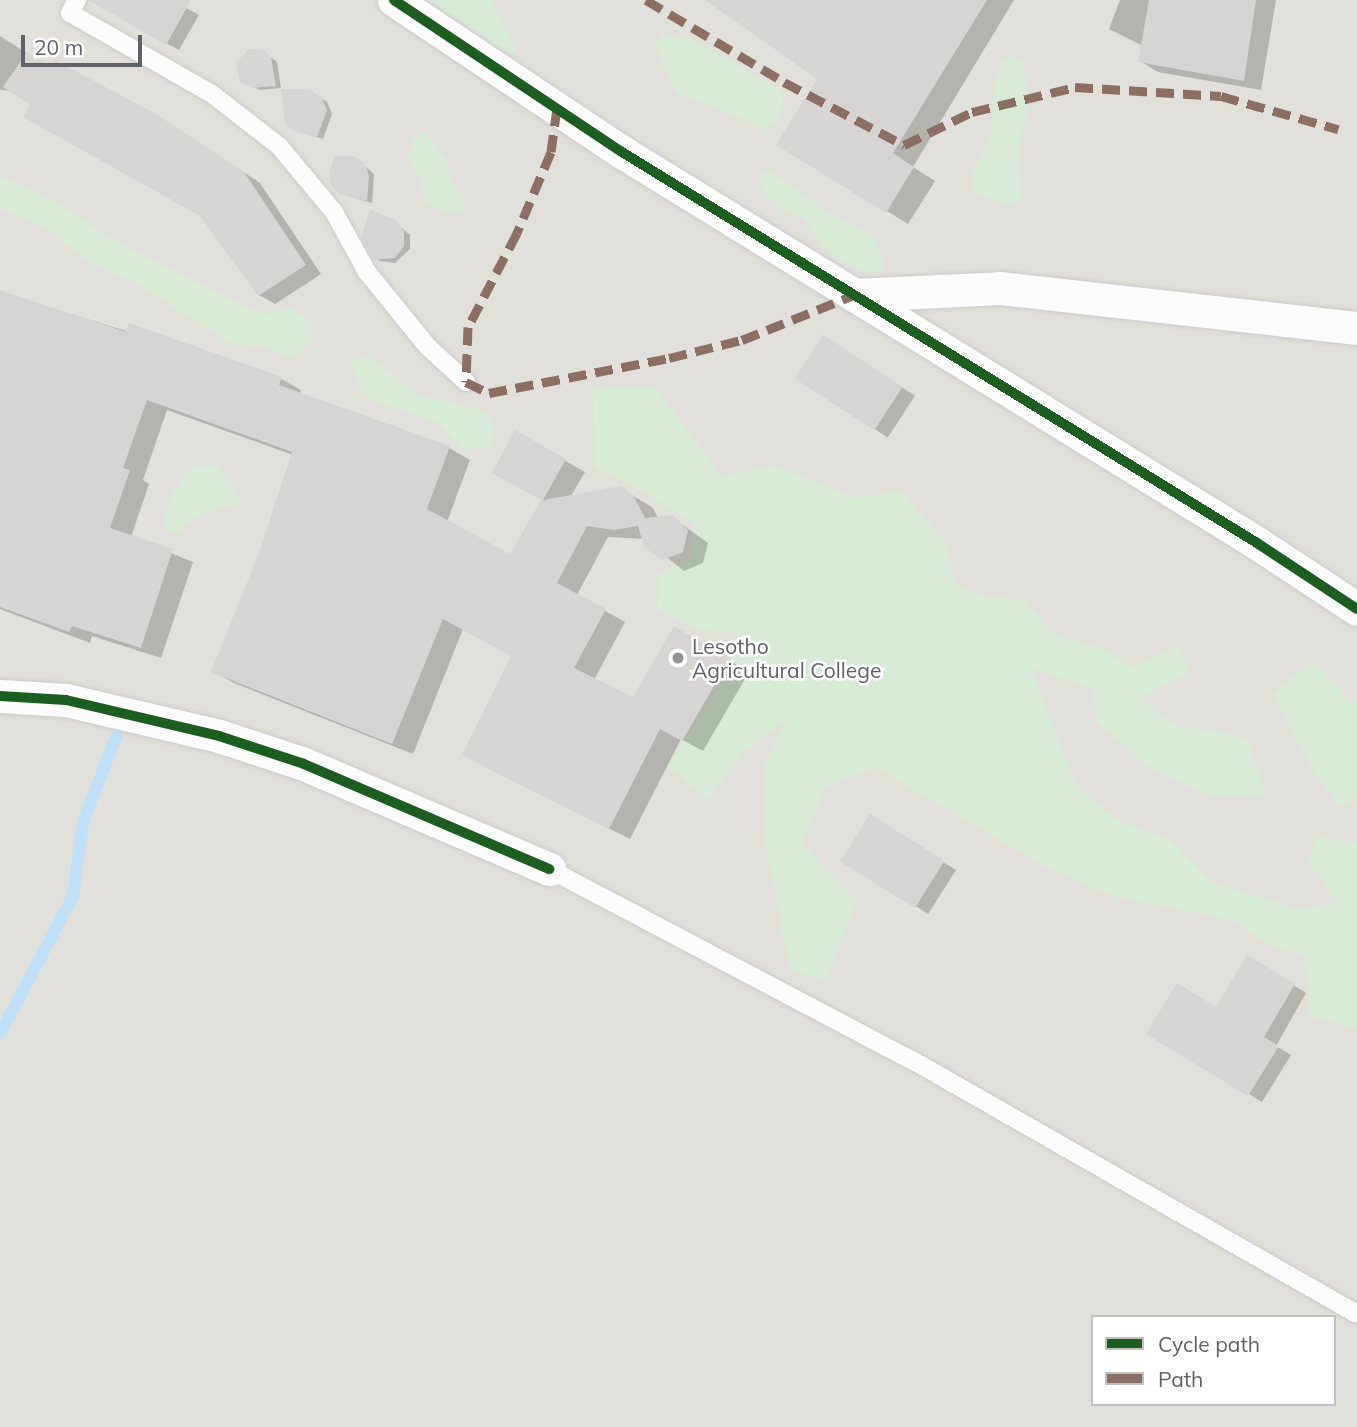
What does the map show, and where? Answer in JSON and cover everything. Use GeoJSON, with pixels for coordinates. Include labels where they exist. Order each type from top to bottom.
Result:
{"type":"FeatureCollection","features":[{"type":"Feature","properties":{"kind":"street"},"geometry":{"type":"LineString","coordinates":[[394,0],[622,152],[1357,609]]}},
{"type":"Feature","properties":{"kind":"street"},"geometry":{"type":"LineString","coordinates":[[854,295],[1000,288],[1357,328]]}},
{"type":"Feature","properties":{"kind":"street"},"geometry":{"type":"LineString","coordinates":[[0,696],[66,700],[219,736],[328,773],[550,869]]}},
{"type":"Feature","properties":{"kind":"lane"},"geometry":{"type":"LineString","coordinates":[[77,0],[70,13],[212,94],[279,146],[334,212],[367,272],[428,347],[466,382]]}},
{"type":"Feature","properties":{"kind":"lane"},"geometry":{"type":"LineString","coordinates":[[550,869],[912,1059],[1357,1314]]}},
{"type":"Feature","properties":{"kind":"shaded area","name":"Lesotho Agricultural College"},"geometry":{"type":"Polygon","coordinates":[[[0,0],[1357,0],[1357,1427],[0,1427],[0,0]]]}},
{"type":"Feature","properties":{"kind":"green space"},"geometry":{"type":"Polygon","coordinates":[[[422,0],[492,0],[516,51],[499,54],[456,18],[437,19],[422,0]]]}},
{"type":"Feature","properties":{"kind":"green space"},"geometry":{"type":"Polygon","coordinates":[[[662,34],[692,40],[783,92],[782,112],[775,123],[762,131],[749,121],[675,93],[656,47],[662,34]]]}},
{"type":"Feature","properties":{"kind":"green space"},"geometry":{"type":"Polygon","coordinates":[[[1011,56],[1023,62],[1029,111],[1019,142],[1022,197],[1009,206],[973,192],[972,175],[991,132],[994,86],[1002,62],[1011,56]]]}},
{"type":"Feature","properties":{"kind":"green space"},"geometry":{"type":"Polygon","coordinates":[[[424,132],[447,159],[450,180],[466,199],[462,212],[449,213],[425,202],[421,181],[408,159],[413,140],[424,132]]]}},
{"type":"Feature","properties":{"kind":"green space"},"geometry":{"type":"Polygon","coordinates":[[[770,171],[828,213],[873,236],[884,265],[881,272],[869,273],[837,262],[803,218],[782,210],[764,193],[758,177],[770,171]]]}},
{"type":"Feature","properties":{"kind":"green space"},"geometry":{"type":"Polygon","coordinates":[[[0,177],[37,191],[126,247],[254,311],[269,314],[289,307],[311,322],[312,340],[299,354],[287,356],[266,347],[231,344],[138,284],[91,264],[47,228],[0,208],[0,177]]]}},
{"type":"Feature","properties":{"kind":"green space"},"geometry":{"type":"Polygon","coordinates":[[[369,356],[418,395],[482,410],[494,421],[493,446],[464,450],[438,423],[372,400],[362,392],[352,365],[354,359],[369,356]]]}},
{"type":"Feature","properties":{"kind":"green space"},"geometry":{"type":"Polygon","coordinates":[[[593,388],[656,388],[722,476],[777,466],[854,498],[901,491],[945,541],[957,586],[987,597],[1023,600],[1056,635],[1103,649],[1132,668],[1178,645],[1190,672],[1140,698],[1177,727],[1219,731],[1249,740],[1265,795],[1208,795],[1153,770],[1097,723],[1092,688],[1031,668],[1076,786],[1122,823],[1168,838],[1212,882],[1301,910],[1337,902],[1308,862],[1318,836],[1357,843],[1357,1028],[1310,1017],[1304,955],[1267,944],[1232,920],[1112,896],[1046,867],[875,767],[825,787],[802,843],[856,901],[827,980],[790,971],[764,837],[763,770],[787,718],[741,755],[708,800],[667,765],[731,668],[738,633],[697,629],[657,610],[659,574],[692,557],[693,524],[644,492],[594,468],[593,388]]]}},
{"type":"Feature","properties":{"kind":"green space"},"geometry":{"type":"Polygon","coordinates":[[[192,466],[218,466],[243,502],[199,515],[179,531],[167,533],[164,519],[173,492],[192,466]]]}},
{"type":"Feature","properties":{"kind":"green space"},"geometry":{"type":"Polygon","coordinates":[[[1311,661],[1357,707],[1357,797],[1340,807],[1315,773],[1273,694],[1311,661]]]}},
{"type":"Feature","properties":{"kind":"building"},"geometry":{"type":"Polygon","coordinates":[[[88,0],[191,0],[166,45],[88,0]]]}},
{"type":"Feature","properties":{"kind":"building"},"geometry":{"type":"Polygon","coordinates":[[[705,0],[987,0],[893,153],[914,167],[886,213],[776,145],[817,79],[705,0]]]}},
{"type":"Feature","properties":{"kind":"building"},"geometry":{"type":"Polygon","coordinates":[[[1149,0],[1256,0],[1244,81],[1138,62],[1149,0]]]}},
{"type":"Feature","properties":{"kind":"building"},"geometry":{"type":"Polygon","coordinates":[[[249,49],[262,49],[271,57],[276,86],[252,88],[240,82],[236,63],[249,49]]]}},
{"type":"Feature","properties":{"kind":"building"},"geometry":{"type":"Polygon","coordinates":[[[27,52],[51,68],[55,60],[156,114],[244,172],[306,265],[258,296],[200,216],[23,117],[30,105],[3,87],[27,52]]]}},
{"type":"Feature","properties":{"kind":"building"},"geometry":{"type":"Polygon","coordinates":[[[281,89],[309,89],[321,97],[327,110],[317,137],[296,132],[285,124],[281,89]]]}},
{"type":"Feature","properties":{"kind":"building"},"geometry":{"type":"Polygon","coordinates":[[[334,156],[353,156],[365,163],[369,176],[367,201],[341,195],[331,186],[329,173],[334,156]]]}},
{"type":"Feature","properties":{"kind":"building"},"geometry":{"type":"Polygon","coordinates":[[[370,210],[395,219],[404,231],[404,246],[395,258],[374,260],[361,237],[370,210]]]}},
{"type":"Feature","properties":{"kind":"building"},"geometry":{"type":"Polygon","coordinates":[[[0,290],[126,332],[129,323],[282,377],[279,385],[450,446],[427,509],[510,554],[541,500],[492,473],[515,430],[566,459],[543,500],[621,486],[633,495],[645,518],[673,515],[688,530],[683,552],[662,560],[644,547],[638,526],[614,530],[587,526],[557,583],[606,609],[574,668],[633,697],[674,626],[730,659],[682,741],[660,729],[609,829],[462,755],[511,656],[443,619],[392,744],[211,672],[259,553],[292,452],[147,400],[123,468],[130,470],[110,528],[173,549],[141,648],[72,626],[69,632],[0,607],[0,290]]]}},
{"type":"Feature","properties":{"kind":"building"},"geometry":{"type":"Polygon","coordinates":[[[823,335],[903,387],[874,430],[795,379],[823,335]]]}},
{"type":"Feature","properties":{"kind":"building"},"geometry":{"type":"Polygon","coordinates":[[[870,814],[945,861],[915,908],[840,861],[870,814]]]}},
{"type":"Feature","properties":{"kind":"building"},"geometry":{"type":"Polygon","coordinates":[[[1247,955],[1295,984],[1264,1037],[1279,1046],[1248,1096],[1146,1034],[1177,983],[1216,1007],[1247,955]]]}},
{"type":"Feature","properties":{"kind":"waterway"},"geometry":{"type":"LineString","coordinates":[[0,1034],[73,896],[83,822],[117,734]]}},
{"type":"Feature","properties":{"kind":"marked path"},"geometry":{"type":"LineString","coordinates":[[646,0],[784,82],[904,145],[972,112],[1075,87],[1221,96],[1338,129]]}},
{"type":"Feature","properties":{"kind":"marked path"},"geometry":{"type":"LineString","coordinates":[[557,108],[551,152],[517,233],[468,327],[466,382],[489,393],[669,358],[742,340],[854,295]]}},
{"type":"Feature","properties":{"kind":"cycle path"},"geometry":{"type":"LineString","coordinates":[[394,0],[622,152],[1257,543],[1357,609]]}},
{"type":"Feature","properties":{"kind":"cycle path"},"geometry":{"type":"LineString","coordinates":[[0,696],[66,700],[219,736],[304,764],[549,869]]}},
{"type":"Feature","properties":{"kind":"place","name":"Lesotho Agricultural College"},"geometry":{"type":"Point","coordinates":[678,658]}}]}
